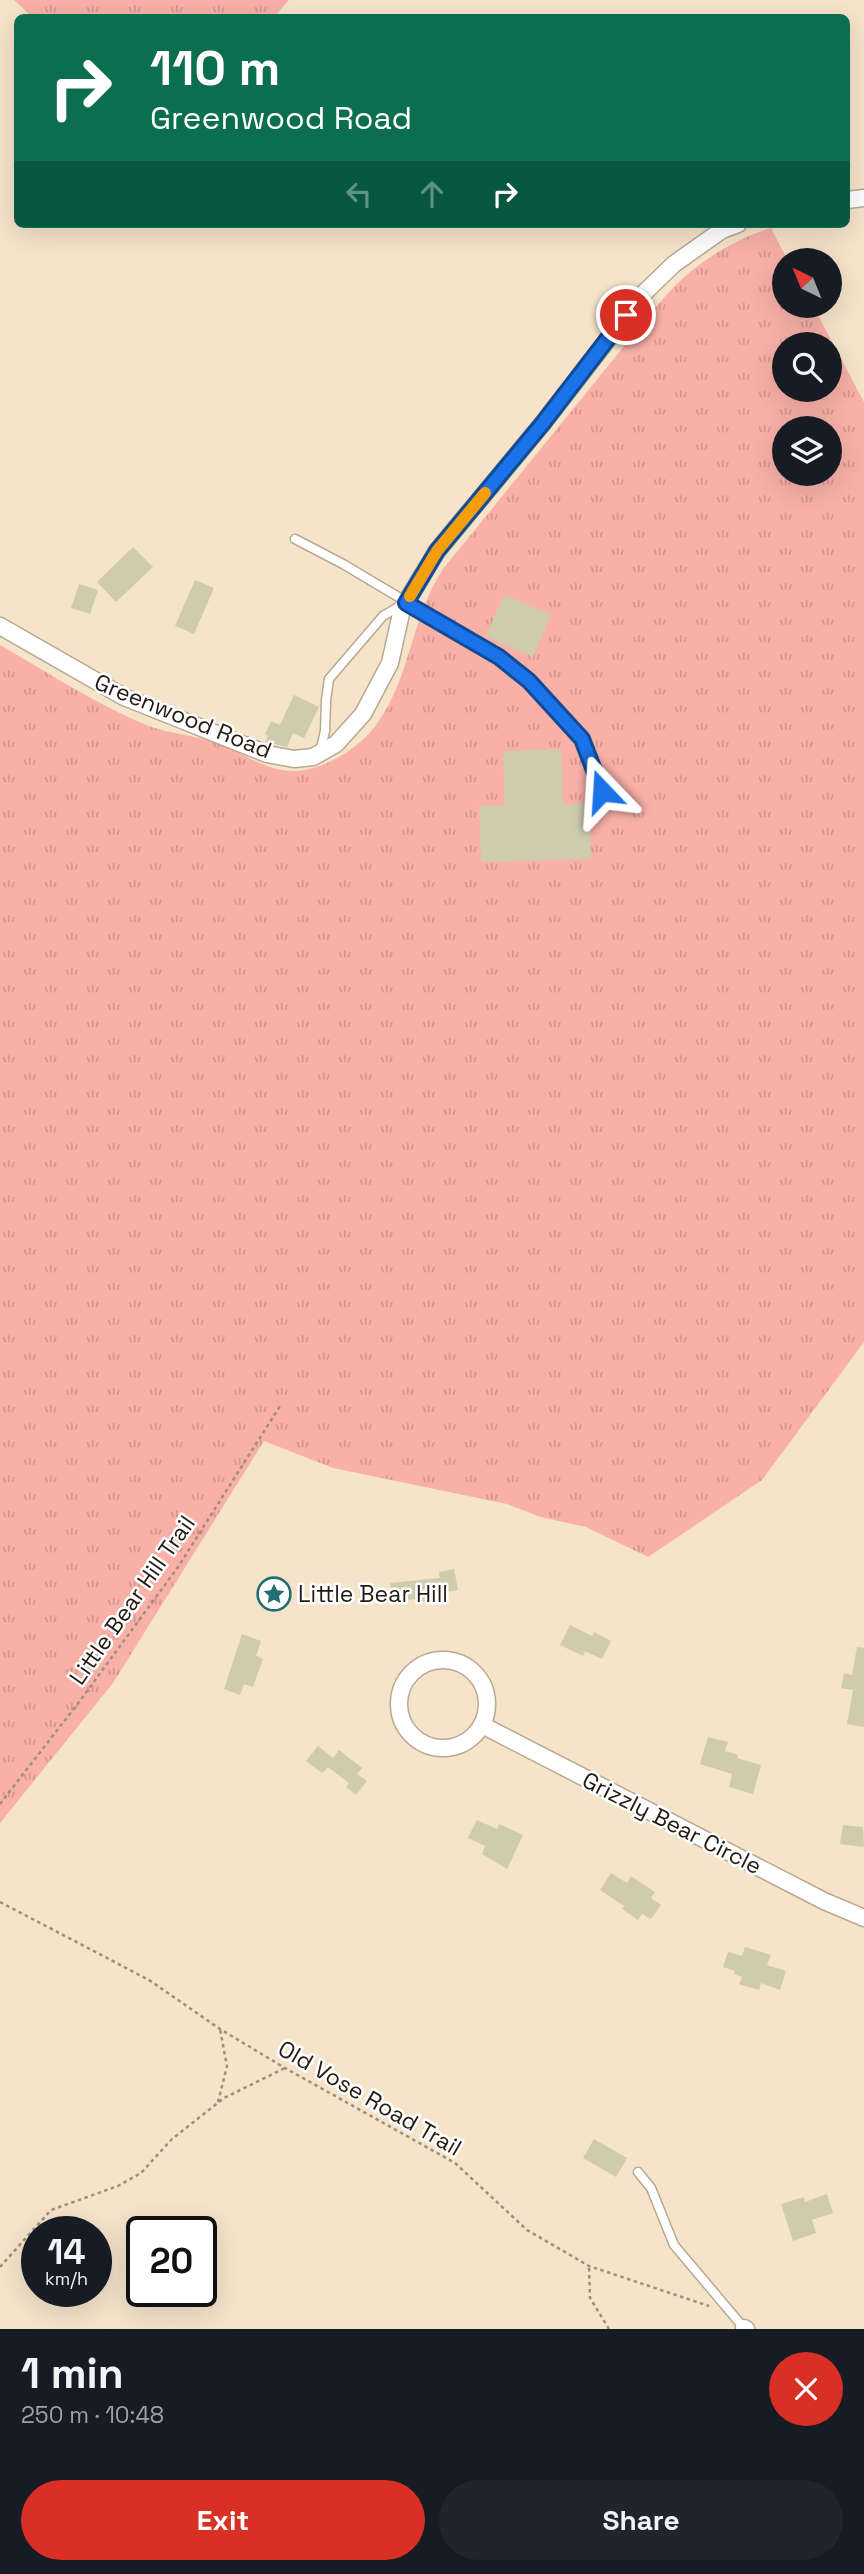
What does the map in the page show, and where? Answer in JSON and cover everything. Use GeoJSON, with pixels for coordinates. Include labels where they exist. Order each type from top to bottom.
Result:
{"type":"FeatureCollection","features":[{"type":"Feature","properties":{"kind":"street"},"geometry":{"type":"LineString","coordinates":[[320,753],[336,744],[363,714],[390,663],[402,609],[437,551],[543,423],[643,294],[674,264],[727,228]]}},
{"type":"Feature","properties":{"kind":"street","name":"Greenwood Road"},"geometry":{"type":"LineString","coordinates":[[0,626],[124,697],[267,754],[294,759],[313,757],[320,753]]}},
{"type":"Feature","properties":{"kind":"street"},"geometry":{"type":"LineString","coordinates":[[452,1660],[469,1667],[485,1689],[487,1707],[482,1725],[470,1739],[453,1747],[435,1748],[418,1740],[401,1718],[399,1700],[405,1682],[417,1668],[433,1661],[452,1660]]}},
{"type":"Feature","properties":{"kind":"street","name":"Grizzly Bear Circle"},"geometry":{"type":"LineString","coordinates":[[482,1725],[824,1901],[864,1918]]}},
{"type":"Feature","properties":{"kind":"lane"},"geometry":{"type":"LineString","coordinates":[[295,539],[343,564],[499,657],[529,681],[582,739],[602,791]]}},
{"type":"Feature","properties":{"kind":"lane"},"geometry":{"type":"LineString","coordinates":[[320,753],[325,731],[329,679],[383,616],[406,603]]}},
{"type":"Feature","properties":{"kind":"lane"},"geometry":{"type":"LineString","coordinates":[[638,2172],[651,2188],[674,2245],[745,2328]]}},
{"type":"Feature","properties":{"kind":"path","name":"Little Bear Hill Trail"},"geometry":{"type":"LineString","coordinates":[[0,1804],[178,1567],[280,1406]]}},
{"type":"Feature","properties":{"kind":"path","name":"Old Vose Road Trail"},"geometry":{"type":"LineString","coordinates":[[0,1902],[149,1980],[220,2029],[285,2068],[455,2163],[527,2230],[589,2266],[712,2307]]}},
{"type":"Feature","properties":{"kind":"path"},"geometry":{"type":"LineString","coordinates":[[218,2103],[227,2066],[220,2029]]}},
{"type":"Feature","properties":{"kind":"path"},"geometry":{"type":"LineString","coordinates":[[0,2267],[51,2210],[118,2186],[141,2173],[172,2139],[218,2103],[285,2068]]}},
{"type":"Feature","properties":{"kind":"path"},"geometry":{"type":"LineString","coordinates":[[589,2266],[590,2298],[609,2329]]}},
{"type":"Feature","properties":{"kind":"green space"},"geometry":{"type":"Polygon","coordinates":[[[14,0],[289,0],[277,14],[29,14],[14,0]]]}},
{"type":"Feature","properties":{"kind":"green space"},"geometry":{"type":"Polygon","coordinates":[[[771,228],[781,248],[772,248],[772,318],[819,318],[827,332],[772,332],[772,402],[842,402],[842,361],[864,402],[864,1342],[762,1480],[648,1557],[586,1527],[541,1517],[507,1504],[333,1468],[264,1441],[113,1683],[0,1823],[0,645],[130,718],[157,729],[216,743],[264,765],[284,770],[306,770],[340,756],[369,734],[388,707],[424,607],[443,569],[668,293],[694,269],[738,241],[771,228]]]}},
{"type":"Feature","properties":{"kind":"building"},"geometry":{"type":"Polygon","coordinates":[[[133,547],[153,567],[116,602],[97,582],[133,547]]]}},
{"type":"Feature","properties":{"kind":"building"},"geometry":{"type":"Polygon","coordinates":[[[195,580],[214,588],[194,634],[175,626],[195,580]]]}},
{"type":"Feature","properties":{"kind":"building"},"geometry":{"type":"Polygon","coordinates":[[[79,584],[98,590],[90,614],[71,608],[79,584]]]}},
{"type":"Feature","properties":{"kind":"building"},"geometry":{"type":"Polygon","coordinates":[[[504,595],[551,615],[533,657],[486,636],[504,595]]]}},
{"type":"Feature","properties":{"kind":"building"},"geometry":{"type":"Polygon","coordinates":[[[294,695],[319,707],[304,738],[293,733],[287,747],[265,742],[268,736],[265,734],[271,721],[280,725],[294,695]]]}},
{"type":"Feature","properties":{"kind":"building"},"geometry":{"type":"Polygon","coordinates":[[[561,749],[563,804],[589,803],[591,859],[481,862],[479,806],[505,805],[503,751],[561,749]]]}},
{"type":"Feature","properties":{"kind":"building"},"geometry":{"type":"Polygon","coordinates":[[[454,1569],[458,1590],[444,1592],[445,1599],[416,1603],[415,1599],[394,1602],[390,1583],[440,1578],[439,1572],[454,1569]]]}},
{"type":"Feature","properties":{"kind":"building"},"geometry":{"type":"Polygon","coordinates":[[[570,1625],[592,1636],[594,1632],[611,1641],[602,1659],[585,1651],[583,1656],[560,1645],[570,1625]]]}},
{"type":"Feature","properties":{"kind":"building"},"geometry":{"type":"Polygon","coordinates":[[[242,1634],[261,1641],[256,1656],[263,1659],[253,1687],[244,1684],[240,1695],[224,1689],[242,1634]]]}},
{"type":"Feature","properties":{"kind":"building"},"geometry":{"type":"Polygon","coordinates":[[[857,1647],[864,1648],[864,1727],[847,1724],[853,1690],[841,1688],[844,1673],[852,1675],[857,1647]]]}},
{"type":"Feature","properties":{"kind":"building"},"geometry":{"type":"Polygon","coordinates":[[[708,1737],[728,1742],[725,1751],[738,1755],[737,1758],[761,1765],[753,1794],[729,1787],[732,1774],[700,1764],[708,1737]]]}},
{"type":"Feature","properties":{"kind":"building"},"geometry":{"type":"Polygon","coordinates":[[[318,1746],[333,1758],[339,1750],[362,1768],[357,1774],[367,1781],[356,1795],[346,1787],[349,1783],[328,1767],[322,1773],[306,1761],[318,1746]]]}},
{"type":"Feature","properties":{"kind":"building"},"geometry":{"type":"Polygon","coordinates":[[[477,1820],[497,1829],[499,1824],[523,1835],[507,1869],[482,1854],[485,1846],[468,1838],[477,1820]]]}},
{"type":"Feature","properties":{"kind":"building"},"geometry":{"type":"Polygon","coordinates":[[[843,1825],[863,1827],[864,1847],[840,1844],[843,1825]]]}},
{"type":"Feature","properties":{"kind":"building"},"geometry":{"type":"Polygon","coordinates":[[[611,1873],[627,1883],[631,1876],[655,1892],[651,1898],[661,1905],[651,1919],[642,1914],[638,1920],[622,1909],[624,1906],[600,1890],[611,1873]]]}},
{"type":"Feature","properties":{"kind":"building"},"geometry":{"type":"Polygon","coordinates":[[[745,1947],[771,1955],[767,1965],[786,1971],[780,1990],[761,1983],[759,1990],[739,1984],[742,1977],[723,1967],[728,1952],[742,1956],[745,1947]]]}},
{"type":"Feature","properties":{"kind":"building"},"geometry":{"type":"Polygon","coordinates":[[[594,2139],[627,2158],[616,2177],[583,2158],[594,2139]]]}},
{"type":"Feature","properties":{"kind":"building"},"geometry":{"type":"Polygon","coordinates":[[[827,2194],[833,2213],[812,2220],[816,2233],[793,2241],[781,2204],[804,2197],[805,2202],[827,2194]]]}},
{"type":"Feature","properties":{"kind":"slow traffic"},"geometry":{"type":"LineString","coordinates":[[410,596],[437,551],[485,493]]}},
{"type":"Feature","properties":{"kind":"place","name":"Little Bear Hill"},"geometry":{"type":"Point","coordinates":[274,1594]}},
{"type":"Feature","properties":{"kind":"route"},"geometry":{"type":"LineString","coordinates":[[602,791],[582,739],[529,681],[499,657],[406,603],[437,551],[543,423],[626,315]]}}]}
